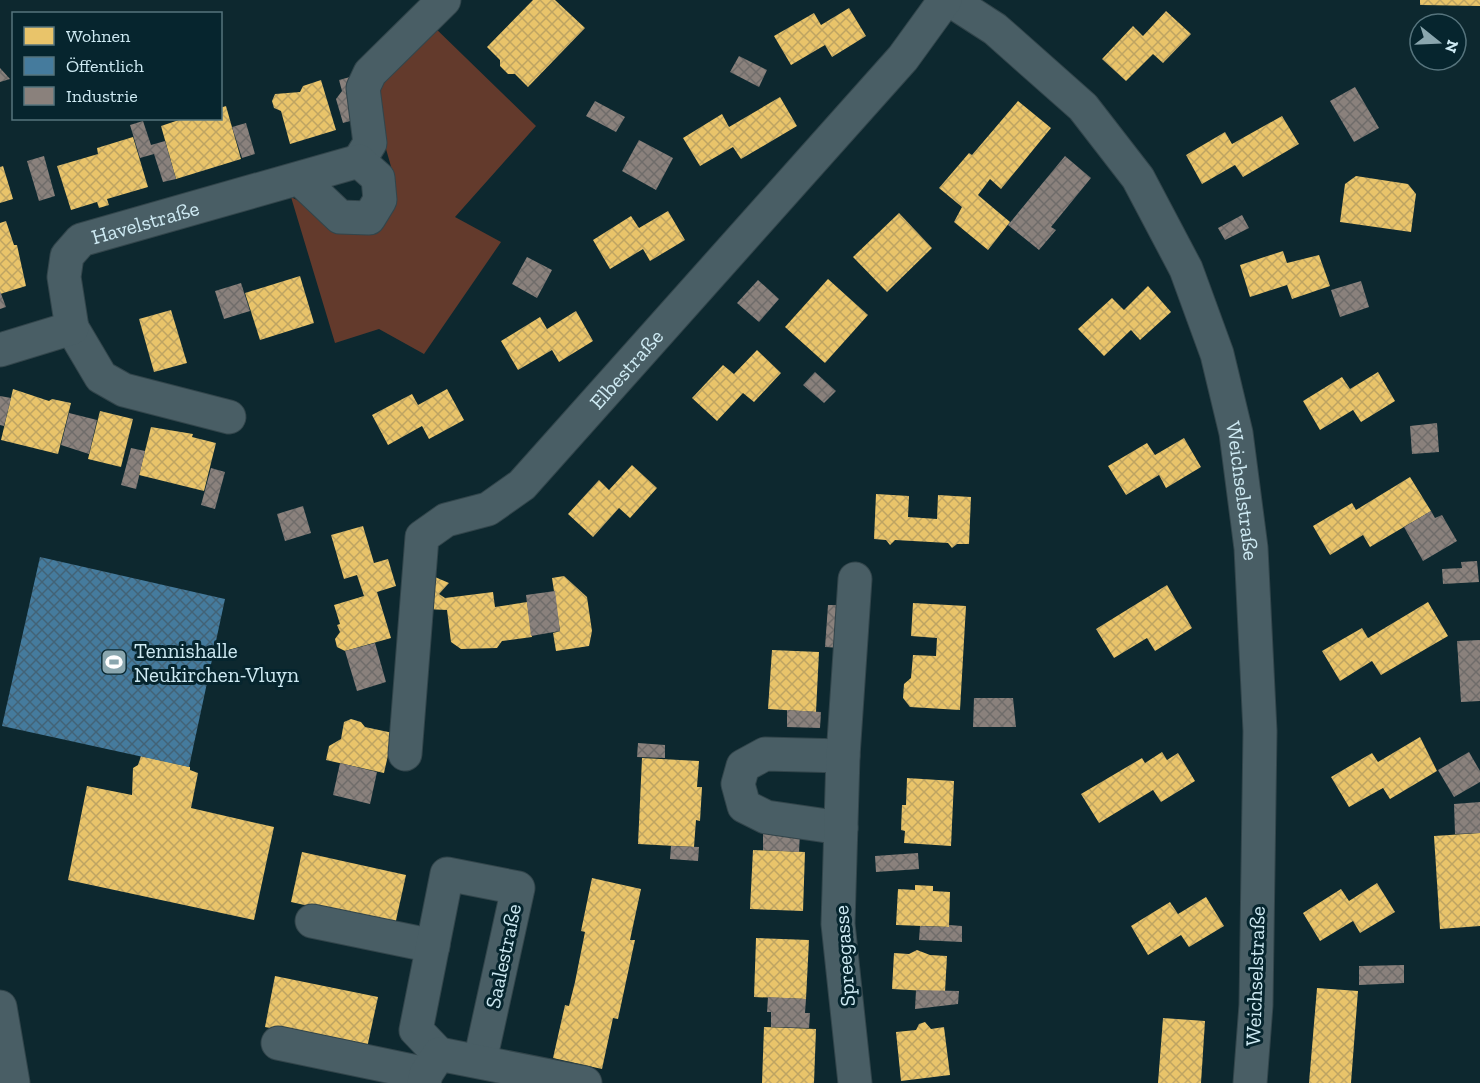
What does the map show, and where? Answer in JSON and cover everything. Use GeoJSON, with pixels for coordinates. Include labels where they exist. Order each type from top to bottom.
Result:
{"type":"FeatureCollection","features":[{"type":"Feature","properties":{"kind":"street"},"geometry":{"type":"LineString","coordinates":[[300,179],[340,217],[369,218],[380,200],[378,178],[359,161],[370,142],[363,88],[370,73],[444,0]]}},
{"type":"Feature","properties":{"kind":"street","name":"Elbestraße"},"geometry":{"type":"LineString","coordinates":[[405,754],[422,537],[446,519],[488,509],[522,485],[903,58],[945,0]]}},
{"type":"Feature","properties":{"kind":"street","name":"Weichselstraße"},"geometry":{"type":"LineString","coordinates":[[950,0],[995,28],[1083,107],[1138,178],[1186,269],[1217,354],[1236,433],[1251,548],[1258,708],[1256,1005],[1250,1083]]}},
{"type":"Feature","properties":{"kind":"street","name":"Havelstraße"},"geometry":{"type":"LineString","coordinates":[[229,417],[124,390],[101,377],[72,328],[64,277],[67,256],[81,240],[359,161]]}},
{"type":"Feature","properties":{"kind":"street"},"geometry":{"type":"LineString","coordinates":[[0,350],[72,328]]}},
{"type":"Feature","properties":{"kind":"street","name":"Spreegasse"},"geometry":{"type":"LineString","coordinates":[[855,579],[843,756],[838,924],[855,1083]]}},
{"type":"Feature","properties":{"kind":"street"},"geometry":{"type":"LineString","coordinates":[[841,828],[766,817],[744,806],[738,784],[742,766],[765,754],[843,756]]}},
{"type":"Feature","properties":{"kind":"street","name":"Saalestraße"},"geometry":{"type":"LineString","coordinates":[[430,1071],[416,1030],[447,874],[518,888],[480,1061]]}},
{"type":"Feature","properties":{"kind":"street"},"geometry":{"type":"LineString","coordinates":[[312,921],[433,946]]}},
{"type":"Feature","properties":{"kind":"street"},"geometry":{"type":"LineString","coordinates":[[0,1007],[13,1083]]}},
{"type":"Feature","properties":{"kind":"street"},"geometry":{"type":"LineString","coordinates":[[278,1043],[430,1071],[480,1061],[585,1083]]}},
{"type":"Feature","properties":{"kind":"shaded area"},"geometry":{"type":"Polygon","coordinates":[[[430,23],[536,126],[455,217],[501,242],[424,354],[379,329],[335,343],[291,197],[315,209],[396,198],[396,184],[370,93],[430,23]]]}},
{"type":"Feature","properties":{"kind":"building: Wohnen"},"geometry":{"type":"Polygon","coordinates":[[[533,0],[555,0],[585,28],[528,87],[515,74],[508,74],[500,66],[500,60],[487,47],[533,0]]]}},
{"type":"Feature","properties":{"kind":"building: Wohnen"},"geometry":{"type":"Polygon","coordinates":[[[1420,0],[1480,0],[1480,6],[1420,5],[1420,0]]]}},
{"type":"Feature","properties":{"kind":"building: Wohnen"},"geometry":{"type":"Polygon","coordinates":[[[849,8],[866,36],[832,57],[825,45],[791,65],[774,36],[814,13],[821,25],[849,8]]]}},
{"type":"Feature","properties":{"kind":"building: Wohnen"},"geometry":{"type":"Polygon","coordinates":[[[1166,11],[1191,34],[1163,63],[1153,54],[1126,81],[1102,59],[1133,26],[1143,36],[1166,11]]]}},
{"type":"Feature","properties":{"kind":"building: Wohnen"},"geometry":{"type":"Polygon","coordinates":[[[321,80],[336,130],[290,144],[281,111],[274,108],[272,101],[275,94],[300,92],[303,86],[321,80]]]}},
{"type":"Feature","properties":{"kind":"building: Wohnen"},"geometry":{"type":"Polygon","coordinates":[[[780,97],[797,126],[741,159],[733,147],[700,166],[683,138],[722,114],[729,127],[780,97]]]}},
{"type":"Feature","properties":{"kind":"building: Wohnen"},"geometry":{"type":"Polygon","coordinates":[[[1018,101],[1051,128],[1001,189],[990,179],[978,195],[1010,222],[988,250],[954,222],[962,207],[939,188],[969,153],[972,155],[1018,101]]]}},
{"type":"Feature","properties":{"kind":"building: Wohnen"},"geometry":{"type":"Polygon","coordinates":[[[226,106],[241,159],[176,179],[161,126],[179,120],[222,120],[222,107],[226,106]]]}},
{"type":"Feature","properties":{"kind":"building: Wohnen"},"geometry":{"type":"Polygon","coordinates":[[[1282,116],[1299,144],[1243,177],[1235,165],[1202,184],[1186,155],[1225,132],[1232,144],[1282,116]]]}},
{"type":"Feature","properties":{"kind":"building: Wohnen"},"geometry":{"type":"Polygon","coordinates":[[[133,137],[148,187],[107,199],[109,205],[99,208],[97,202],[71,210],[57,166],[98,154],[97,148],[133,137]]]}},
{"type":"Feature","properties":{"kind":"building: Wohnen"},"geometry":{"type":"Polygon","coordinates":[[[3,166],[13,199],[0,203],[0,167],[3,166]]]}},
{"type":"Feature","properties":{"kind":"building: Wohnen"},"geometry":{"type":"Polygon","coordinates":[[[1356,176],[1408,184],[1416,194],[1411,232],[1340,222],[1345,184],[1356,176]]]}},
{"type":"Feature","properties":{"kind":"building: Wohnen"},"geometry":{"type":"Polygon","coordinates":[[[668,211],[685,240],[650,261],[643,249],[610,269],[593,240],[631,216],[639,228],[668,211]]]}},
{"type":"Feature","properties":{"kind":"building: Wohnen"},"geometry":{"type":"Polygon","coordinates":[[[899,213],[932,248],[887,292],[853,257],[899,213]]]}},
{"type":"Feature","properties":{"kind":"building: Wohnen"},"geometry":{"type":"Polygon","coordinates":[[[6,221],[14,245],[17,245],[26,286],[0,294],[0,223],[6,221]]]}},
{"type":"Feature","properties":{"kind":"building: Wohnen"},"geometry":{"type":"Polygon","coordinates":[[[1283,251],[1287,263],[1319,255],[1330,286],[1292,299],[1287,285],[1250,297],[1240,265],[1283,251]]]}},
{"type":"Feature","properties":{"kind":"building: Wohnen"},"geometry":{"type":"Polygon","coordinates":[[[300,276],[314,323],[260,340],[245,293],[300,276]]]}},
{"type":"Feature","properties":{"kind":"building: Wohnen"},"geometry":{"type":"Polygon","coordinates":[[[828,279],[868,315],[825,363],[785,327],[828,279]]]}},
{"type":"Feature","properties":{"kind":"building: Wohnen"},"geometry":{"type":"Polygon","coordinates":[[[1148,286],[1171,312],[1140,340],[1131,330],[1104,356],[1078,329],[1112,298],[1124,310],[1148,286]]]}},
{"type":"Feature","properties":{"kind":"building: Wohnen"},"geometry":{"type":"Polygon","coordinates":[[[171,310],[187,363],[154,372],[139,319],[171,310]]]}},
{"type":"Feature","properties":{"kind":"building: Wohnen"},"geometry":{"type":"Polygon","coordinates":[[[576,311],[593,341],[559,362],[552,350],[518,370],[501,341],[540,317],[547,329],[576,311]]]}},
{"type":"Feature","properties":{"kind":"building: Wohnen"},"geometry":{"type":"Polygon","coordinates":[[[757,350],[781,373],[754,402],[743,393],[717,421],[692,398],[723,365],[734,374],[757,350]]]}},
{"type":"Feature","properties":{"kind":"building: Wohnen"},"geometry":{"type":"Polygon","coordinates":[[[1378,372],[1395,401],[1361,422],[1353,410],[1320,430],[1303,401],[1342,377],[1350,389],[1378,372]]]}},
{"type":"Feature","properties":{"kind":"building: Wohnen"},"geometry":{"type":"Polygon","coordinates":[[[13,389],[49,401],[52,399],[71,403],[58,454],[1,440],[13,389]]]}},
{"type":"Feature","properties":{"kind":"building: Wohnen"},"geometry":{"type":"Polygon","coordinates":[[[447,389],[464,420],[429,439],[422,426],[388,445],[372,415],[412,394],[418,405],[447,389]]]}},
{"type":"Feature","properties":{"kind":"building: Wohnen"},"geometry":{"type":"Polygon","coordinates":[[[100,411],[133,419],[121,467],[88,459],[100,411]]]}},
{"type":"Feature","properties":{"kind":"building: Wohnen"},"geometry":{"type":"Polygon","coordinates":[[[151,427],[193,434],[192,437],[216,443],[204,491],[139,475],[151,427]]]}},
{"type":"Feature","properties":{"kind":"building: Wohnen"},"geometry":{"type":"Polygon","coordinates":[[[1184,438],[1201,467],[1166,488],[1159,475],[1126,495],[1108,466],[1147,443],[1155,455],[1184,438]]]}},
{"type":"Feature","properties":{"kind":"building: Wohnen"},"geometry":{"type":"Polygon","coordinates":[[[632,465],[657,488],[630,518],[619,508],[593,537],[568,514],[599,480],[609,490],[632,465]]]}},
{"type":"Feature","properties":{"kind":"building: Wohnen"},"geometry":{"type":"Polygon","coordinates":[[[1410,477],[1431,511],[1370,547],[1363,535],[1330,555],[1313,526],[1352,503],[1356,510],[1410,477]]]}},
{"type":"Feature","properties":{"kind":"building: Wohnen"},"geometry":{"type":"Polygon","coordinates":[[[876,494],[909,496],[908,517],[937,519],[938,495],[971,497],[969,544],[957,544],[952,548],[948,543],[895,540],[890,545],[886,540],[874,539],[876,494]]]}},
{"type":"Feature","properties":{"kind":"building: Wohnen"},"geometry":{"type":"Polygon","coordinates":[[[363,526],[374,563],[388,559],[396,586],[377,592],[391,638],[345,651],[337,647],[335,639],[340,632],[337,625],[340,624],[334,605],[364,596],[357,575],[344,579],[331,535],[363,526]]]}},
{"type":"Feature","properties":{"kind":"building: Wohnen"},"geometry":{"type":"Polygon","coordinates":[[[428,574],[449,583],[439,594],[445,598],[493,592],[495,607],[527,602],[532,637],[502,641],[497,648],[461,649],[451,642],[447,610],[425,609],[428,574]]]}},
{"type":"Feature","properties":{"kind":"building: Wohnen"},"geometry":{"type":"Polygon","coordinates":[[[564,576],[587,597],[592,631],[589,646],[556,651],[553,633],[560,631],[552,578],[564,576]]]}},
{"type":"Feature","properties":{"kind":"building: Wohnen"},"geometry":{"type":"Polygon","coordinates":[[[1167,585],[1192,628],[1155,651],[1147,638],[1114,658],[1096,629],[1167,585]]]}},
{"type":"Feature","properties":{"kind":"building: Wohnen"},"geometry":{"type":"Polygon","coordinates":[[[1428,602],[1448,636],[1381,675],[1372,661],[1340,681],[1322,651],[1362,628],[1368,638],[1428,602]]]}},
{"type":"Feature","properties":{"kind":"building: Wohnen"},"geometry":{"type":"Polygon","coordinates":[[[913,603],[966,606],[960,710],[910,707],[903,698],[904,684],[911,678],[913,655],[936,656],[937,638],[911,636],[913,603]]]}},
{"type":"Feature","properties":{"kind":"building: Wohnen"},"geometry":{"type":"Polygon","coordinates":[[[772,650],[819,652],[816,712],[768,709],[772,650]]]}},
{"type":"Feature","properties":{"kind":"building: Wohnen"},"geometry":{"type":"Polygon","coordinates":[[[351,719],[361,722],[365,727],[393,733],[384,773],[326,760],[329,746],[341,739],[344,722],[351,719]]]}},
{"type":"Feature","properties":{"kind":"building: Wohnen"},"geometry":{"type":"Polygon","coordinates":[[[1420,737],[1437,771],[1390,799],[1383,788],[1349,807],[1331,777],[1372,753],[1378,762],[1420,737]]]}},
{"type":"Feature","properties":{"kind":"building: Wohnen"},"geometry":{"type":"Polygon","coordinates":[[[1162,752],[1167,760],[1178,753],[1195,781],[1161,802],[1153,790],[1099,823],[1081,794],[1142,758],[1145,763],[1162,752]]]}},
{"type":"Feature","properties":{"kind":"building: Wohnen"},"geometry":{"type":"Polygon","coordinates":[[[141,756],[190,767],[190,770],[198,773],[191,808],[274,827],[254,920],[68,880],[87,786],[132,795],[133,768],[138,765],[141,756]]]}},
{"type":"Feature","properties":{"kind":"building: Wohnen"},"geometry":{"type":"Polygon","coordinates":[[[642,758],[699,761],[697,787],[702,787],[700,821],[696,820],[694,847],[638,844],[642,758]]]}},
{"type":"Feature","properties":{"kind":"building: Wohnen"},"geometry":{"type":"Polygon","coordinates":[[[907,778],[954,781],[951,846],[904,843],[905,831],[901,830],[902,805],[906,805],[907,778]]]}},
{"type":"Feature","properties":{"kind":"building: Wohnen"},"geometry":{"type":"Polygon","coordinates":[[[1480,833],[1480,926],[1440,929],[1434,836],[1480,833]]]}},
{"type":"Feature","properties":{"kind":"building: Wohnen"},"geometry":{"type":"Polygon","coordinates":[[[753,850],[805,852],[803,911],[750,909],[753,850]]]}},
{"type":"Feature","properties":{"kind":"building: Wohnen"},"geometry":{"type":"Polygon","coordinates":[[[302,852],[406,875],[395,925],[291,902],[302,852]]]}},
{"type":"Feature","properties":{"kind":"building: Wohnen"},"geometry":{"type":"Polygon","coordinates":[[[592,878],[641,889],[630,940],[635,940],[618,1019],[613,1018],[602,1069],[553,1058],[565,1005],[569,1006],[575,982],[585,932],[581,931],[592,878]]]}},
{"type":"Feature","properties":{"kind":"building: Wohnen"},"geometry":{"type":"Polygon","coordinates":[[[1377,883],[1395,912],[1360,933],[1353,921],[1320,941],[1303,913],[1341,889],[1349,901],[1377,883]]]}},
{"type":"Feature","properties":{"kind":"building: Wohnen"},"geometry":{"type":"Polygon","coordinates":[[[915,885],[933,886],[933,891],[950,892],[949,927],[896,925],[898,889],[915,890],[915,885]]]}},
{"type":"Feature","properties":{"kind":"building: Wohnen"},"geometry":{"type":"Polygon","coordinates":[[[1206,897],[1224,926],[1189,947],[1181,935],[1148,955],[1131,926],[1170,902],[1178,914],[1206,897]]]}},
{"type":"Feature","properties":{"kind":"building: Wohnen"},"geometry":{"type":"Polygon","coordinates":[[[756,938],[809,940],[806,999],[754,997],[756,938]]]}},
{"type":"Feature","properties":{"kind":"building: Wohnen"},"geometry":{"type":"Polygon","coordinates":[[[917,950],[930,955],[947,956],[945,992],[892,989],[894,953],[909,954],[917,950]]]}},
{"type":"Feature","properties":{"kind":"building: Wohnen"},"geometry":{"type":"Polygon","coordinates":[[[275,976],[378,997],[367,1048],[265,1027],[275,976]]]}},
{"type":"Feature","properties":{"kind":"building: Wohnen"},"geometry":{"type":"Polygon","coordinates":[[[1317,988],[1358,991],[1351,1083],[1309,1083],[1317,988]]]}},
{"type":"Feature","properties":{"kind":"building: Wohnen"},"geometry":{"type":"Polygon","coordinates":[[[1163,1018],[1205,1021],[1201,1083],[1158,1083],[1163,1018]]]}},
{"type":"Feature","properties":{"kind":"building: Wohnen"},"geometry":{"type":"Polygon","coordinates":[[[925,1022],[931,1029],[944,1027],[950,1075],[901,1081],[896,1032],[916,1030],[919,1024],[925,1022]]]}},
{"type":"Feature","properties":{"kind":"building: Wohnen"},"geometry":{"type":"Polygon","coordinates":[[[764,1027],[816,1029],[814,1083],[762,1083],[764,1027]]]}},
{"type":"Feature","properties":{"kind":"building: Öffentlich","name":"Tennishalle Neukirchen-Vluyn"},"geometry":{"type":"Polygon","coordinates":[[[40,557],[225,599],[189,767],[2,726],[40,557]]]}},
{"type":"Feature","properties":{"kind":"building: Industrie"},"geometry":{"type":"Polygon","coordinates":[[[739,56],[767,70],[759,87],[730,72],[739,56]]]}},
{"type":"Feature","properties":{"kind":"building: Industrie"},"geometry":{"type":"Polygon","coordinates":[[[0,68],[10,79],[0,82],[0,68]]]}},
{"type":"Feature","properties":{"kind":"building: Industrie"},"geometry":{"type":"Polygon","coordinates":[[[350,77],[361,118],[343,123],[336,99],[342,91],[339,80],[350,77]]]}},
{"type":"Feature","properties":{"kind":"building: Industrie"},"geometry":{"type":"Polygon","coordinates":[[[1355,87],[1379,128],[1354,142],[1330,101],[1355,87]]]}},
{"type":"Feature","properties":{"kind":"building: Industrie"},"geometry":{"type":"Polygon","coordinates":[[[595,101],[625,117],[616,132],[586,116],[595,101]]]}},
{"type":"Feature","properties":{"kind":"building: Industrie"},"geometry":{"type":"Polygon","coordinates":[[[143,121],[151,145],[165,141],[176,179],[163,182],[154,154],[140,158],[130,125],[143,121]]]}},
{"type":"Feature","properties":{"kind":"building: Industrie"},"geometry":{"type":"Polygon","coordinates":[[[246,123],[255,154],[242,158],[232,127],[246,123]]]}},
{"type":"Feature","properties":{"kind":"building: Industrie"},"geometry":{"type":"Polygon","coordinates":[[[639,140],[673,158],[656,190],[622,171],[639,140]]]}},
{"type":"Feature","properties":{"kind":"building: Industrie"},"geometry":{"type":"Polygon","coordinates":[[[44,156],[55,196],[39,201],[27,161],[44,156]]]}},
{"type":"Feature","properties":{"kind":"building: Industrie"},"geometry":{"type":"Polygon","coordinates":[[[1065,156],[1091,178],[1051,227],[1056,230],[1039,250],[1008,225],[1065,156]]]}},
{"type":"Feature","properties":{"kind":"building: Industrie"},"geometry":{"type":"Polygon","coordinates":[[[1242,215],[1249,228],[1225,240],[1218,228],[1242,215]]]}},
{"type":"Feature","properties":{"kind":"building: Industrie"},"geometry":{"type":"Polygon","coordinates":[[[527,257],[552,270],[537,298],[512,284],[527,257]]]}},
{"type":"Feature","properties":{"kind":"building: Industrie"},"geometry":{"type":"Polygon","coordinates":[[[758,280],[779,299],[759,322],[737,303],[758,280]]]}},
{"type":"Feature","properties":{"kind":"building: Industrie"},"geometry":{"type":"Polygon","coordinates":[[[1361,281],[1369,307],[1340,317],[1331,290],[1361,281]]]}},
{"type":"Feature","properties":{"kind":"building: Industrie"},"geometry":{"type":"Polygon","coordinates":[[[241,283],[250,311],[224,319],[215,291],[241,283]]]}},
{"type":"Feature","properties":{"kind":"building: Industrie"},"geometry":{"type":"Polygon","coordinates":[[[0,291],[6,307],[0,309],[0,291]]]}},
{"type":"Feature","properties":{"kind":"building: Industrie"},"geometry":{"type":"Polygon","coordinates":[[[815,372],[836,391],[824,403],[803,385],[815,372]]]}},
{"type":"Feature","properties":{"kind":"building: Industrie"},"geometry":{"type":"Polygon","coordinates":[[[0,396],[11,398],[4,426],[0,425],[0,396]]]}},
{"type":"Feature","properties":{"kind":"building: Industrie"},"geometry":{"type":"Polygon","coordinates":[[[69,413],[97,420],[89,454],[61,445],[69,413]]]}},
{"type":"Feature","properties":{"kind":"building: Industrie"},"geometry":{"type":"Polygon","coordinates":[[[1437,423],[1439,452],[1412,454],[1410,426],[1437,423]]]}},
{"type":"Feature","properties":{"kind":"building: Industrie"},"geometry":{"type":"Polygon","coordinates":[[[131,448],[145,451],[136,489],[121,485],[131,448]]]}},
{"type":"Feature","properties":{"kind":"building: Industrie"},"geometry":{"type":"Polygon","coordinates":[[[211,468],[225,472],[215,509],[201,505],[211,468]]]}},
{"type":"Feature","properties":{"kind":"building: Industrie"},"geometry":{"type":"Polygon","coordinates":[[[303,506],[311,533],[285,541],[277,514],[303,506]]]}},
{"type":"Feature","properties":{"kind":"building: Industrie"},"geometry":{"type":"Polygon","coordinates":[[[1431,511],[1435,518],[1442,515],[1457,541],[1423,561],[1404,527],[1431,511]]]}},
{"type":"Feature","properties":{"kind":"building: Industrie"},"geometry":{"type":"Polygon","coordinates":[[[1477,561],[1479,582],[1443,584],[1442,569],[1462,568],[1461,562],[1477,561]]]}},
{"type":"Feature","properties":{"kind":"building: Industrie"},"geometry":{"type":"Polygon","coordinates":[[[555,591],[560,631],[531,636],[526,595],[555,591]]]}},
{"type":"Feature","properties":{"kind":"building: Industrie"},"geometry":{"type":"Polygon","coordinates":[[[828,605],[843,605],[841,648],[825,647],[828,605]]]}},
{"type":"Feature","properties":{"kind":"building: Industrie"},"geometry":{"type":"Polygon","coordinates":[[[1480,640],[1480,701],[1461,702],[1457,641],[1480,640]]]}},
{"type":"Feature","properties":{"kind":"building: Industrie"},"geometry":{"type":"Polygon","coordinates":[[[375,643],[386,682],[357,691],[345,651],[375,643]]]}},
{"type":"Feature","properties":{"kind":"building: Industrie"},"geometry":{"type":"Polygon","coordinates":[[[974,698],[1013,698],[1016,727],[973,727],[974,698]]]}},
{"type":"Feature","properties":{"kind":"building: Industrie"},"geometry":{"type":"Polygon","coordinates":[[[787,710],[821,712],[820,728],[787,727],[787,710]]]}},
{"type":"Feature","properties":{"kind":"building: Industrie"},"geometry":{"type":"Polygon","coordinates":[[[638,743],[665,745],[665,758],[637,757],[638,743]]]}},
{"type":"Feature","properties":{"kind":"building: Industrie"},"geometry":{"type":"Polygon","coordinates":[[[1469,752],[1480,771],[1480,782],[1454,797],[1438,770],[1469,752]]]}},
{"type":"Feature","properties":{"kind":"building: Industrie"},"geometry":{"type":"Polygon","coordinates":[[[340,763],[377,772],[370,804],[333,795],[340,763]]]}},
{"type":"Feature","properties":{"kind":"building: Industrie"},"geometry":{"type":"Polygon","coordinates":[[[1480,802],[1480,833],[1455,834],[1454,804],[1480,802]]]}},
{"type":"Feature","properties":{"kind":"building: Industrie"},"geometry":{"type":"Polygon","coordinates":[[[763,831],[800,833],[799,852],[763,850],[763,831]]]}},
{"type":"Feature","properties":{"kind":"building: Industrie"},"geometry":{"type":"Polygon","coordinates":[[[671,846],[699,847],[698,861],[670,859],[671,846]]]}},
{"type":"Feature","properties":{"kind":"building: Industrie"},"geometry":{"type":"Polygon","coordinates":[[[918,853],[919,869],[876,872],[875,856],[918,853]]]}},
{"type":"Feature","properties":{"kind":"building: Industrie"},"geometry":{"type":"Polygon","coordinates":[[[949,925],[962,926],[962,942],[919,940],[920,926],[949,927],[949,925]]]}},
{"type":"Feature","properties":{"kind":"building: Industrie"},"geometry":{"type":"Polygon","coordinates":[[[1404,965],[1404,983],[1359,985],[1359,966],[1404,965]]]}},
{"type":"Feature","properties":{"kind":"building: Industrie"},"geometry":{"type":"Polygon","coordinates":[[[916,990],[959,991],[958,1004],[915,1009],[916,990]]]}},
{"type":"Feature","properties":{"kind":"building: Industrie"},"geometry":{"type":"Polygon","coordinates":[[[768,997],[806,999],[805,1013],[810,1013],[809,1028],[771,1027],[771,1012],[767,1012],[768,997]]]}},
{"type":"Feature","properties":{"kind":"place","name":"Tennishalle Neukirchen-Vluyn"},"geometry":{"type":"Point","coordinates":[114,662]}}]}
